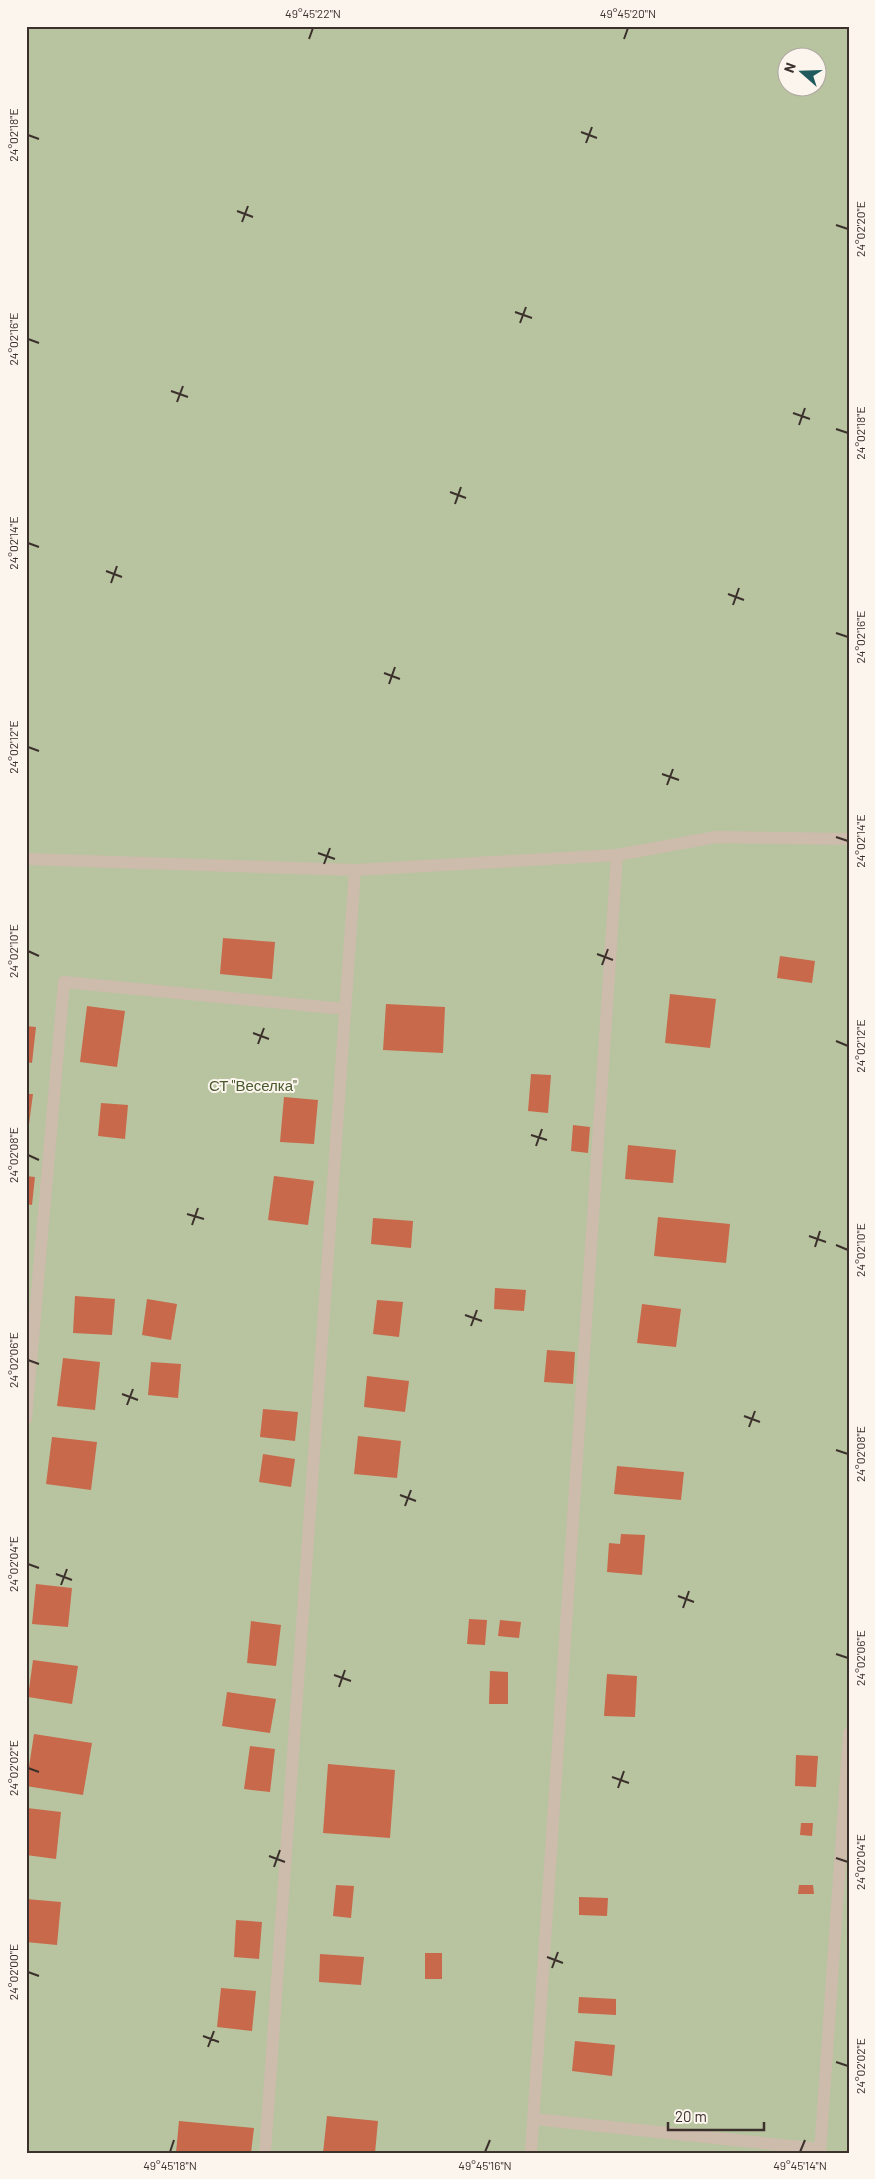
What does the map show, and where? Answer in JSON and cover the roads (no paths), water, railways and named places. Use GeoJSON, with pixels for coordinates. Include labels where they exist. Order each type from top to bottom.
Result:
{"type":"FeatureCollection","features":[{"type":"Feature","properties":{"kind":"street"},"geometry":{"type":"LineString","coordinates":[[26,858],[355,870],[617,855],[716,837],[849,839]]}},
{"type":"Feature","properties":{"kind":"street"},"geometry":{"type":"LineString","coordinates":[[531,2153],[617,855]]}},
{"type":"Feature","properties":{"kind":"street"},"geometry":{"type":"LineString","coordinates":[[265,2153],[355,870]]}},
{"type":"Feature","properties":{"kind":"street"},"geometry":{"type":"LineString","coordinates":[[26,1419],[64,982],[345,1009]]}},
{"type":"Feature","properties":{"kind":"street"},"geometry":{"type":"LineString","coordinates":[[534,2119],[820,2151],[849,1733]]}},
{"type":"Feature","properties":{"kind":"park label","name":"СТ \"Веселка\""},"geometry":{"type":"Point","coordinates":[253,1086]}}]}
